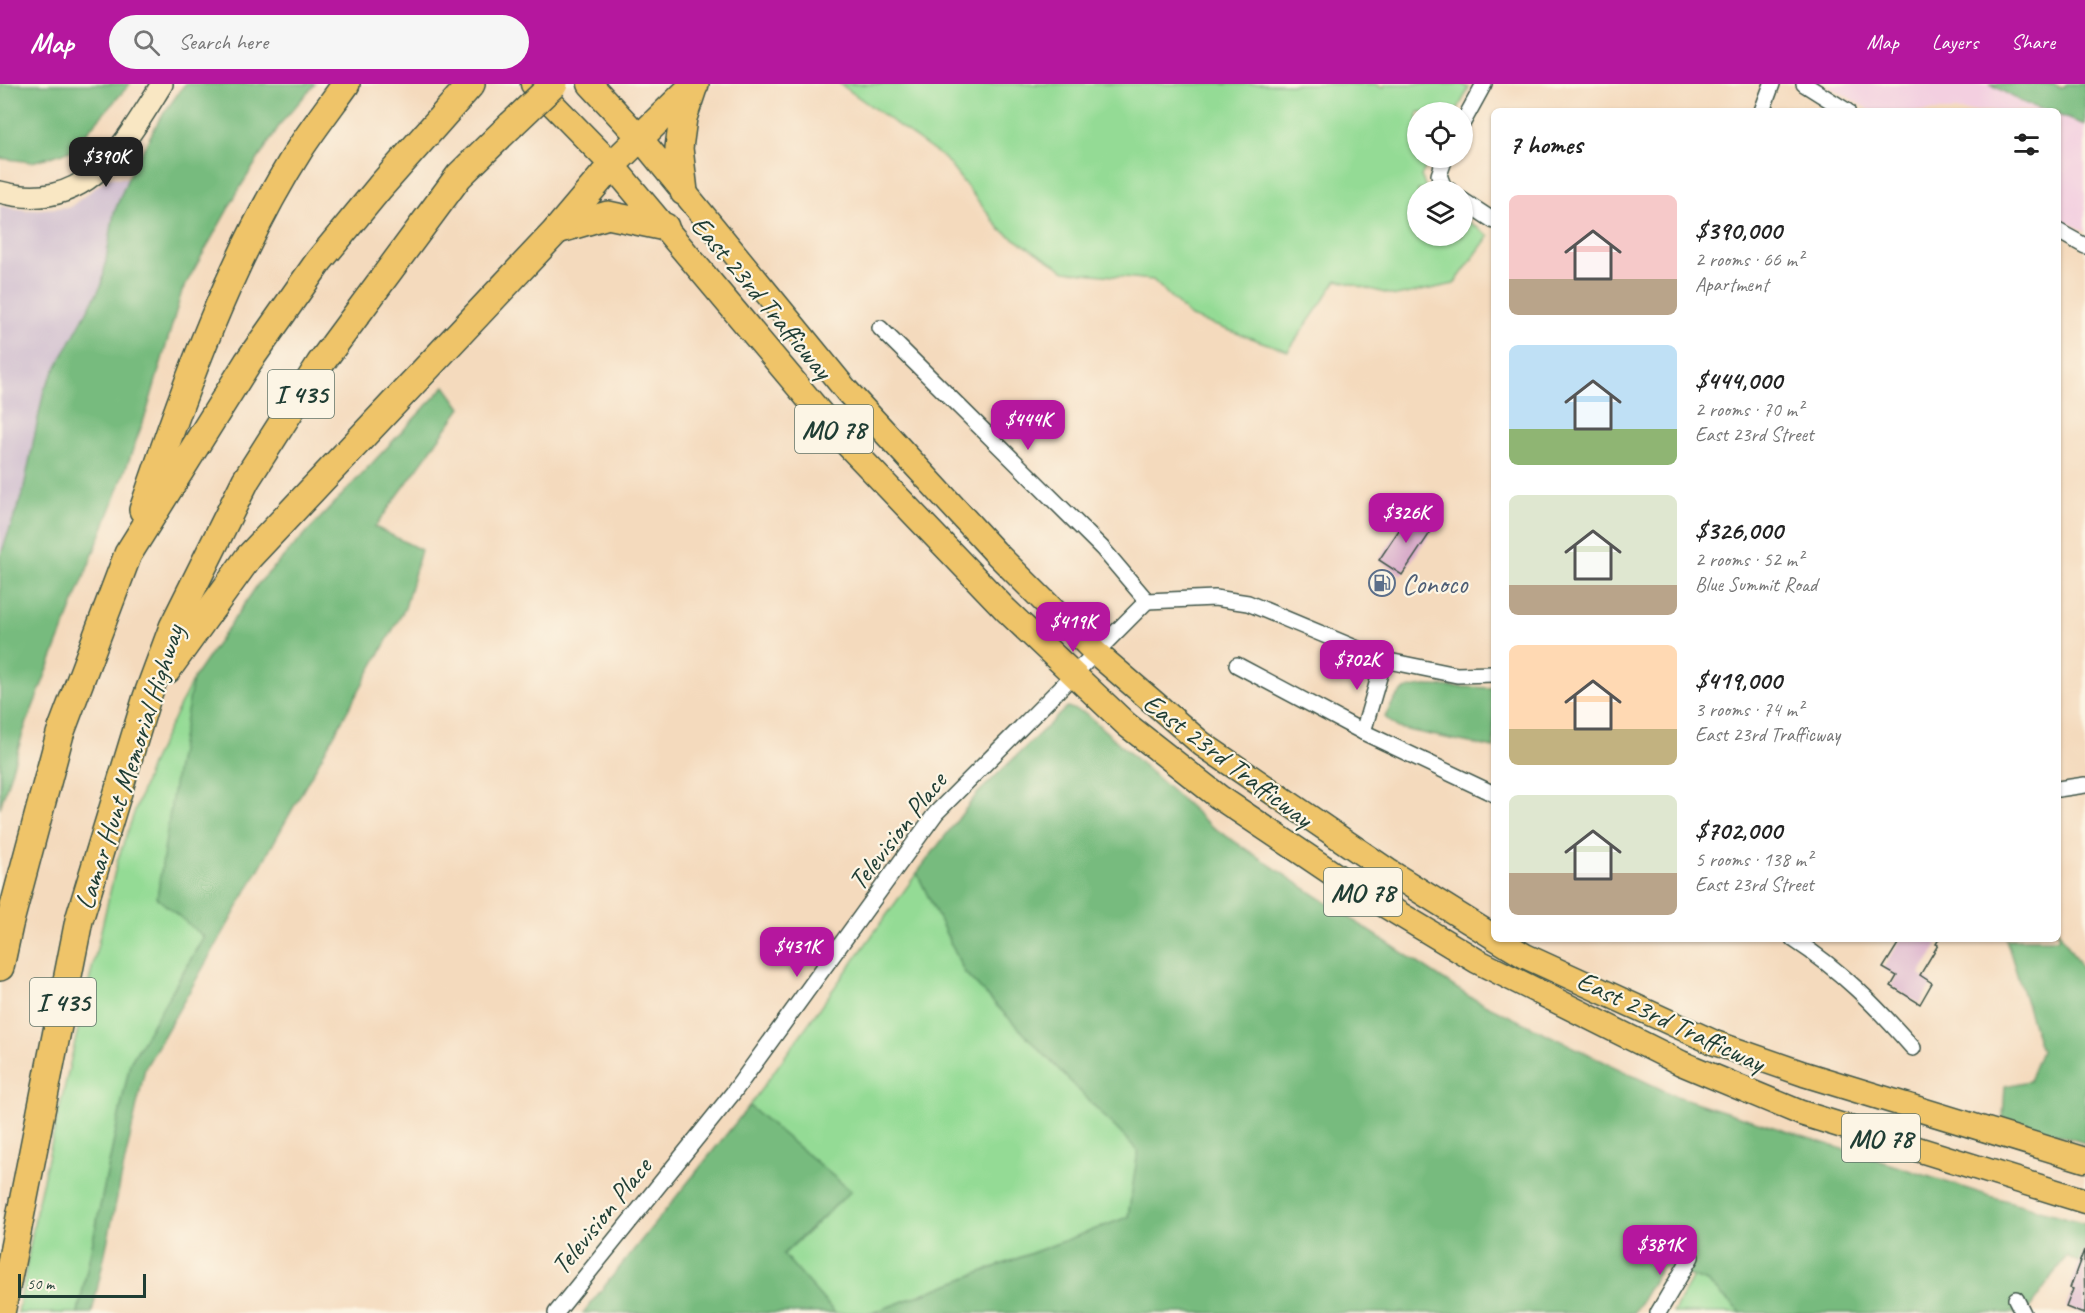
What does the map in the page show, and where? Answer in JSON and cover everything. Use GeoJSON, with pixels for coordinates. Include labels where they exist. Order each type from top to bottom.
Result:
{"type":"FeatureCollection","features":[{"type":"Feature","properties":{"kind":"highway"},"geometry":{"type":"LineString","coordinates":[[128,554],[163,449],[228,285],[270,201],[301,147],[346,84]]}},
{"type":"Feature","properties":{"kind":"highway","name":"Lamar Hunt Memorial Highway"},"geometry":{"type":"LineString","coordinates":[[1,1313],[79,920],[147,697],[173,627],[246,480],[320,364],[459,176],[554,84]]}},
{"type":"Feature","properties":{"kind":"highway"},"geometry":{"type":"LineString","coordinates":[[147,697],[248,558],[557,231],[612,165],[695,85]]}},
{"type":"Feature","properties":{"kind":"highway"},"geometry":{"type":"LineString","coordinates":[[684,192],[679,148],[683,118],[695,85]]}},
{"type":"Feature","properties":{"kind":"highway","name":"I 435"},"geometry":{"type":"LineString","coordinates":[[0,968],[9,925],[60,734],[128,554],[248,362],[319,261],[468,86]]}},
{"type":"Feature","properties":{"kind":"highway"},"geometry":{"type":"LineString","coordinates":[[557,231],[608,215],[665,227]]}},
{"type":"Feature","properties":{"kind":"main road"},"geometry":{"type":"LineString","coordinates":[[0,192],[16,196],[53,196],[72,188],[106,165],[123,145],[162,84]]}},
{"type":"Feature","properties":{"kind":"main road","name":"East 23rd Trafficway"},"geometry":{"type":"LineString","coordinates":[[533,84],[612,165],[843,440],[1006,610],[1127,724],[1220,797],[1338,877],[1477,961],[1681,1063],[1801,1113],[2085,1201]]}},
{"type":"Feature","properties":{"kind":"main road","name":"East 23rd Trafficway"},"geometry":{"type":"LineString","coordinates":[[590,84],[640,138],[846,390],[995,552],[1095,652],[1202,744],[1388,871],[1491,935]]}},
{"type":"Feature","properties":{"kind":"main road","name":"East 23rd Trafficway"},"geometry":{"type":"LineString","coordinates":[[1502,942],[1525,956],[1715,1043],[1804,1074],[2085,1160]]}},
{"type":"Feature","properties":{"kind":"street"},"geometry":{"type":"LineString","coordinates":[[1473,104],[1484,84]]}},
{"type":"Feature","properties":{"kind":"street"},"geometry":{"type":"LineString","coordinates":[[1763,108],[1772,84]]}},
{"type":"Feature","properties":{"kind":"street"},"geometry":{"type":"LineString","coordinates":[[1804,84],[1842,108]]}},
{"type":"Feature","properties":{"kind":"street"},"geometry":{"type":"LineString","coordinates":[[1473,207],[1491,219]]}},
{"type":"Feature","properties":{"kind":"street"},"geometry":{"type":"LineString","coordinates":[[2061,233],[2085,246]]}},
{"type":"Feature","properties":{"kind":"street"},"geometry":{"type":"LineString","coordinates":[[880,328],[1102,548],[1147,601],[1215,598],[1248,603],[1384,660],[1456,675],[1491,674]]}},
{"type":"Feature","properties":{"kind":"street","name":"Television Place"},"geometry":{"type":"LineString","coordinates":[[556,1313],[734,1093],[936,813],[1147,601]]}},
{"type":"Feature","properties":{"kind":"street"},"geometry":{"type":"LineString","coordinates":[[1363,732],[1384,660]]}},
{"type":"Feature","properties":{"kind":"street"},"geometry":{"type":"LineString","coordinates":[[1238,665],[1363,732],[1491,793]]}},
{"type":"Feature","properties":{"kind":"street"},"geometry":{"type":"LineString","coordinates":[[2061,789],[2085,785]]}},
{"type":"Feature","properties":{"kind":"street"},"geometry":{"type":"LineString","coordinates":[[1798,942],[1852,983],[1913,1048]]}},
{"type":"Feature","properties":{"kind":"street"},"geometry":{"type":"LineString","coordinates":[[1658,1313],[1691,1257]]}},
{"type":"Feature","properties":{"kind":"shaded area"},"geometry":{"type":"Polygon","coordinates":[[[1826,84],[1991,84],[2018,100],[2039,108],[1866,108],[1826,84]]]}},
{"type":"Feature","properties":{"kind":"shaded area"},"geometry":{"type":"Polygon","coordinates":[[[2061,116],[2085,125],[2085,232],[2061,219],[2061,116]]]}},
{"type":"Feature","properties":{"kind":"shaded area"},"geometry":{"type":"Polygon","coordinates":[[[109,177],[128,178],[114,213],[102,284],[44,390],[23,492],[0,557],[0,206],[26,210],[70,207],[109,177]]]}},
{"type":"Feature","properties":{"kind":"green space"},"geometry":{"type":"Polygon","coordinates":[[[0,84],[130,84],[70,151],[32,162],[0,158],[0,84]]]}},
{"type":"Feature","properties":{"kind":"green space"},"geometry":{"type":"Polygon","coordinates":[[[185,84],[315,84],[281,123],[241,186],[182,291],[147,411],[24,730],[0,808],[0,557],[23,492],[44,390],[102,284],[114,213],[128,178],[159,120],[185,84]]]}},
{"type":"Feature","properties":{"kind":"green space"},"geometry":{"type":"Polygon","coordinates":[[[840,84],[1375,84],[1383,88],[1386,84],[1462,84],[1469,88],[1461,102],[1407,102],[1407,168],[1425,168],[1421,176],[1423,180],[1407,180],[1407,246],[1473,246],[1473,225],[1489,236],[1454,284],[1396,296],[1337,280],[1288,351],[1191,317],[1153,280],[1065,271],[1001,230],[945,159],[840,84]]]}},
{"type":"Feature","properties":{"kind":"green space"},"geometry":{"type":"Polygon","coordinates":[[[1991,84],[2054,84],[2061,88],[2067,84],[2085,84],[2085,125],[2061,116],[2061,108],[2040,108],[1991,84]]]}},
{"type":"Feature","properties":{"kind":"green space"},"geometry":{"type":"Polygon","coordinates":[[[445,386],[461,408],[375,527],[421,550],[405,608],[145,1068],[92,1313],[78,1313],[130,1063],[204,937],[157,898],[193,679],[258,584],[445,386]]]}},
{"type":"Feature","properties":{"kind":"green space"},"geometry":{"type":"Polygon","coordinates":[[[193,679],[157,898],[204,936],[130,1063],[78,1313],[18,1313],[38,1201],[117,862],[152,762],[193,679]]]}},
{"type":"Feature","properties":{"kind":"green space"},"geometry":{"type":"Polygon","coordinates":[[[1430,686],[1491,688],[1491,747],[1398,728],[1385,717],[1397,696],[1406,689],[1430,686]]]}},
{"type":"Feature","properties":{"kind":"green space"},"geometry":{"type":"Polygon","coordinates":[[[1067,707],[1085,713],[1211,826],[1468,996],[1673,1095],[1990,1196],[2085,1223],[2085,1266],[2067,1256],[2026,1313],[1741,1313],[1707,1282],[1662,1266],[1634,1313],[872,1313],[1128,1217],[1138,1151],[965,973],[917,873],[977,794],[1067,707]]]}},
{"type":"Feature","properties":{"kind":"green space"},"geometry":{"type":"Polygon","coordinates":[[[917,873],[965,973],[1139,1151],[1128,1217],[872,1313],[835,1313],[783,1255],[851,1191],[749,1106],[917,873]]]}},
{"type":"Feature","properties":{"kind":"green space"},"geometry":{"type":"Polygon","coordinates":[[[2061,935],[2085,973],[2085,1143],[2003,1118],[2005,1086],[2029,1081],[2041,1051],[2007,942],[2061,942],[2061,935]]]}},
{"type":"Feature","properties":{"kind":"green space"},"geometry":{"type":"Polygon","coordinates":[[[749,1106],[851,1191],[783,1254],[835,1313],[583,1313],[749,1106]]]}},
{"type":"Feature","properties":{"kind":"green space"},"geometry":{"type":"Polygon","coordinates":[[[1693,1277],[1707,1282],[1741,1313],[1673,1313],[1693,1277]]]}},
{"type":"Feature","properties":{"kind":"building"},"geometry":{"type":"Polygon","coordinates":[[[1411,512],[1434,527],[1402,575],[1379,560],[1411,512]]]}},
{"type":"Feature","properties":{"kind":"building"},"geometry":{"type":"Polygon","coordinates":[[[1899,942],[1937,942],[1938,945],[1920,975],[1932,983],[1920,1004],[1891,986],[1897,976],[1883,968],[1899,942]]]}},
{"type":"Feature","properties":{"kind":"building"},"geometry":{"type":"Polygon","coordinates":[[[2084,1250],[2085,1313],[2081,1313],[2066,1307],[2073,1289],[2070,1288],[2084,1250]]]}},
{"type":"Feature","properties":{"kind":"place","name":"Conoco"},"geometry":{"type":"Point","coordinates":[1382,583]}}]}
